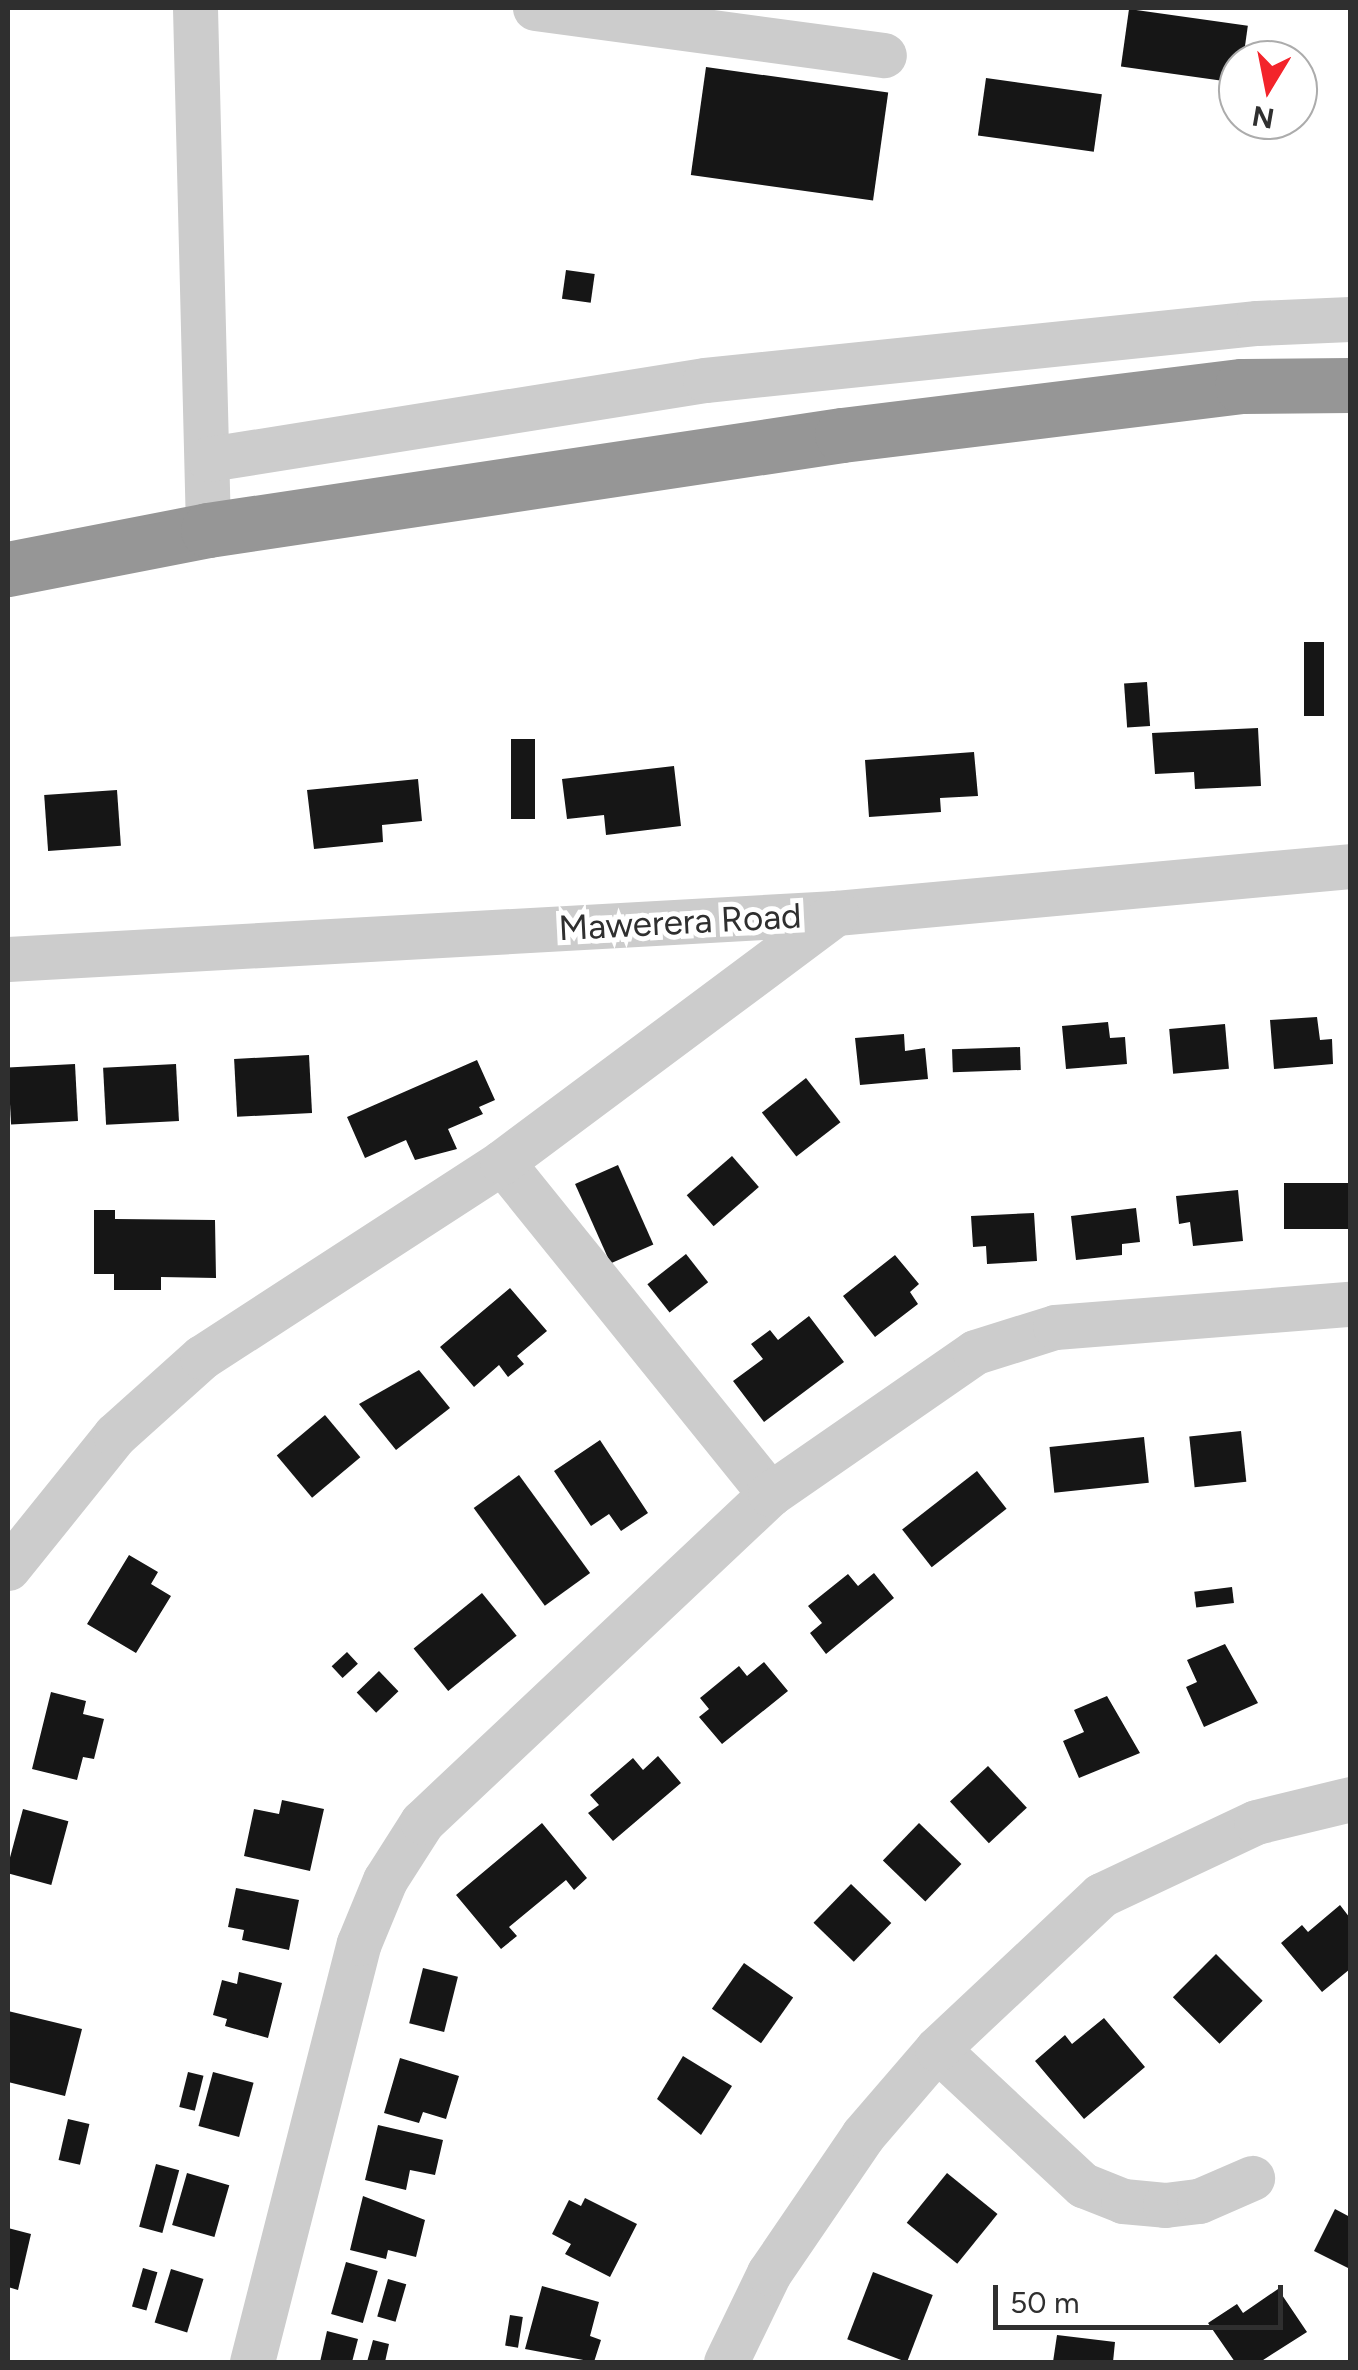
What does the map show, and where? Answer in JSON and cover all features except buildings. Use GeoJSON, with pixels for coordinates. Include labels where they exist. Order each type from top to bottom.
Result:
{"type":"FeatureCollection","features":[{"type":"Feature","properties":{"kind":"highway"},"geometry":{"type":"LineString","coordinates":[[8,569],[208,530],[1076,405],[1242,386],[1350,385]]}},
{"type":"Feature","properties":{"kind":"street"},"geometry":{"type":"LineString","coordinates":[[195,8],[208,530]]}},
{"type":"Feature","properties":{"kind":"street"},"geometry":{"type":"LineString","coordinates":[[535,8],[884,55]]}},
{"type":"Feature","properties":{"kind":"street"},"geometry":{"type":"LineString","coordinates":[[209,460],[705,380],[1257,323],[1350,320]]}},
{"type":"Feature","properties":{"kind":"street","name":"Mawerera Road"},"geometry":{"type":"LineString","coordinates":[[8,960],[836,913],[1350,866]]}},
{"type":"Feature","properties":{"kind":"street"},"geometry":{"type":"LineString","coordinates":[[8,1568],[115,1435],[202,1357],[502,1162],[836,913]]}},
{"type":"Feature","properties":{"kind":"street"},"geometry":{"type":"LineString","coordinates":[[502,1162],[770,1494]]}},
{"type":"Feature","properties":{"kind":"street"},"geometry":{"type":"LineString","coordinates":[[252,2362],[359,1943],[385,1880],[422,1822],[770,1494],[1002,1339],[1055,1327],[1350,1304]]}},
{"type":"Feature","properties":{"kind":"street"},"geometry":{"type":"LineString","coordinates":[[726,2362],[769,2274],[832,2181],[937,2049],[1101,1895],[1256,1822],[1350,1799]]}},
{"type":"Feature","properties":{"kind":"street"},"geometry":{"type":"LineString","coordinates":[[937,2049],[1083,2185],[1123,2200],[1165,2206],[1199,2201],[1252,2178]]}}]}
